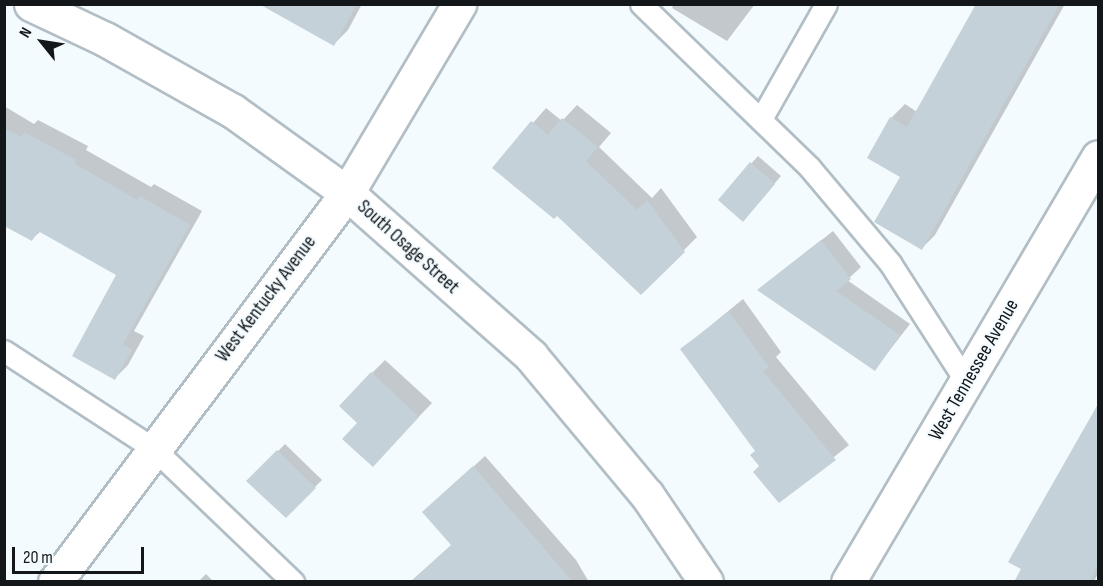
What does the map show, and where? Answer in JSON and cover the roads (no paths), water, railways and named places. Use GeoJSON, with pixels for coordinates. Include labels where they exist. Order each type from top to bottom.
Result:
{"type":"FeatureCollection","features":[{"type":"Feature","properties":{"kind":"street","name":"South Osage Street"},"geometry":{"type":"LineString","coordinates":[[31,4],[105,39],[233,111],[347,193],[531,356],[647,495],[706,582]]}},
{"type":"Feature","properties":{"kind":"street","name":"West Kentucky Avenue"},"geometry":{"type":"LineString","coordinates":[[55,582],[153,448],[347,193],[459,4]]}},
{"type":"Feature","properties":{"kind":"street","name":"West Tennessee Avenue"},"geometry":{"type":"LineString","coordinates":[[848,582],[1098,157]]}},
{"type":"Feature","properties":{"kind":"lane"},"geometry":{"type":"LineString","coordinates":[[641,4],[810,168],[890,263],[967,383]]}},
{"type":"Feature","properties":{"kind":"lane"},"geometry":{"type":"LineString","coordinates":[[761,119],[826,4]]}},
{"type":"Feature","properties":{"kind":"lane"},"geometry":{"type":"LineString","coordinates":[[4,351],[153,448],[293,582]]}}]}
